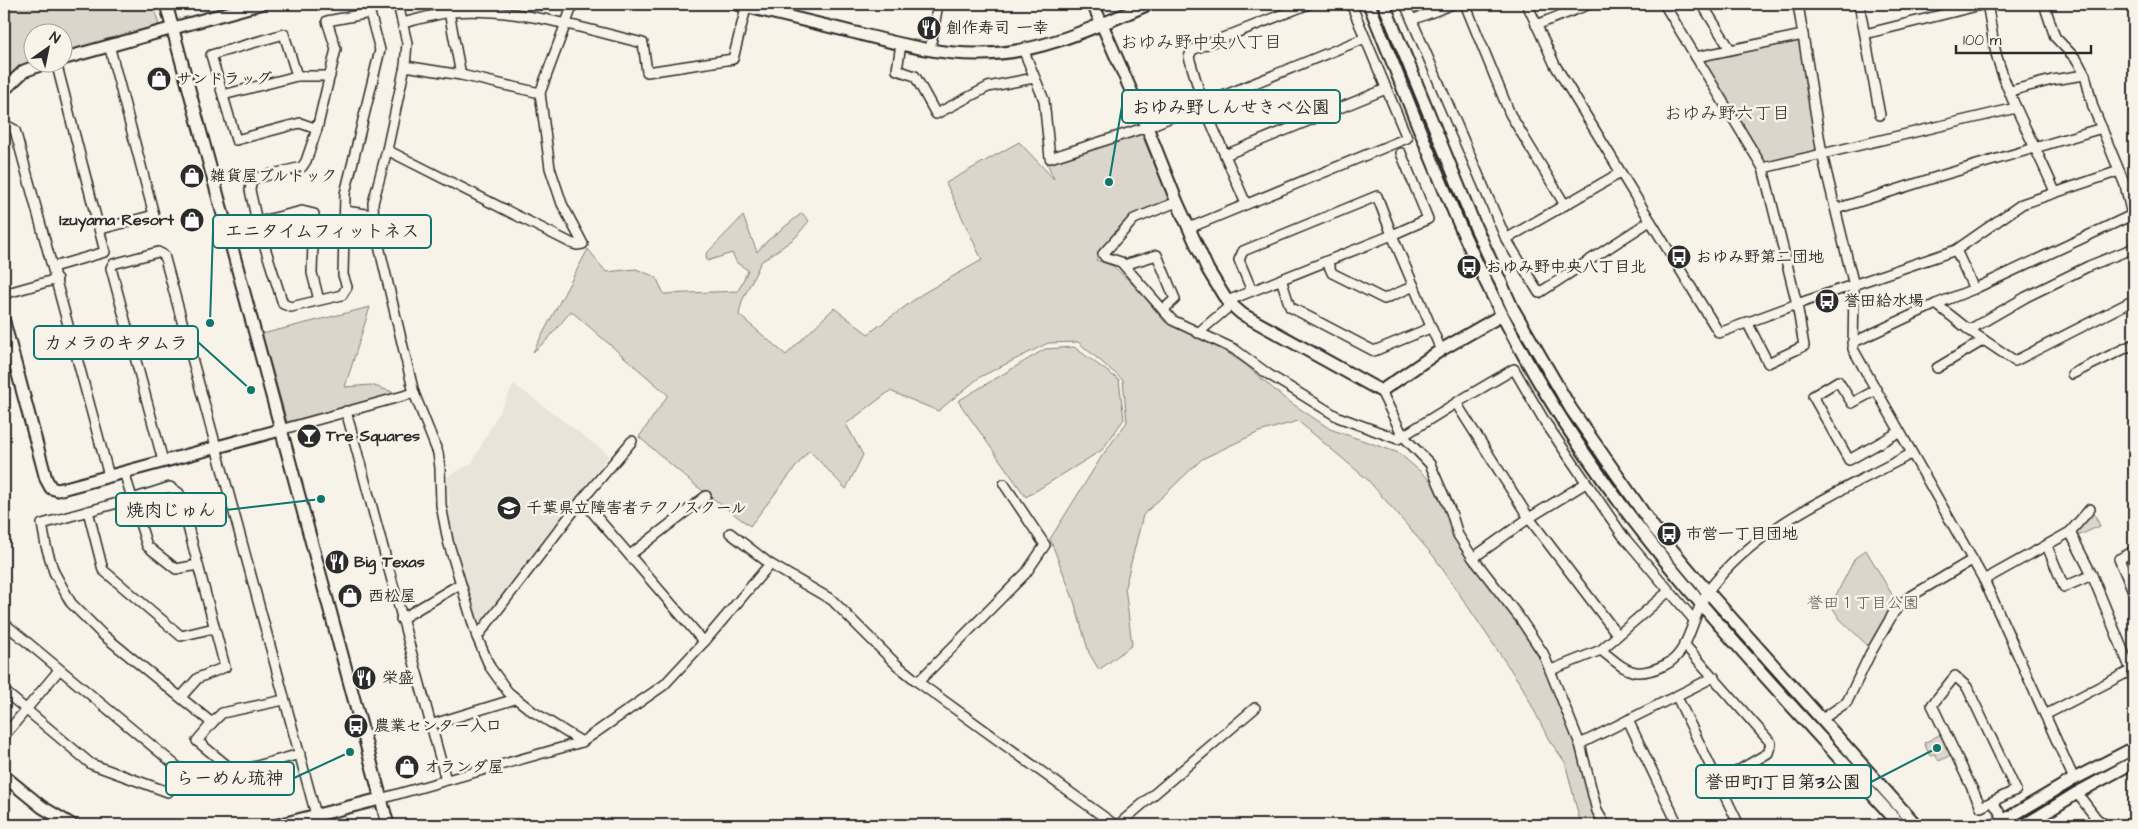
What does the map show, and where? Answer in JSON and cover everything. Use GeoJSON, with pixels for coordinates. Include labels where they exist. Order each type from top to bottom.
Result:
{"type":"FeatureCollection","features":[{"type":"Feature","properties":{"kind":"street"},"geometry":{"type":"LineString","coordinates":[[166,4],[228,227],[280,430],[388,825]]}},
{"type":"Feature","properties":{"kind":"street"},"geometry":{"type":"LineString","coordinates":[[72,56],[260,4]]}},
{"type":"Feature","properties":{"kind":"street"},"geometry":{"type":"LineString","coordinates":[[398,4],[407,44],[405,66],[374,202],[373,215],[414,393],[438,453],[441,505],[448,541],[477,637],[498,680],[516,699],[582,742]]}},
{"type":"Feature","properties":{"kind":"street"},"geometry":{"type":"LineString","coordinates":[[387,150],[571,243],[583,244],[562,204],[550,168],[540,92],[573,4]]}},
{"type":"Feature","properties":{"kind":"street"},"geometry":{"type":"LineString","coordinates":[[930,50],[938,4]]}},
{"type":"Feature","properties":{"kind":"street"},"geometry":{"type":"LineString","coordinates":[[1093,4],[1147,127],[1176,202],[1208,270],[1229,303],[1259,324],[1381,391],[1403,436],[1430,464],[1451,512],[1458,535],[1473,558],[1519,617],[1543,653],[1580,744],[1597,811],[1605,825]]}},
{"type":"Feature","properties":{"kind":"street"},"geometry":{"type":"LineString","coordinates":[[403,22],[449,12],[464,11],[530,15],[643,43],[647,72],[734,59],[743,5],[930,50],[983,54],[1023,49],[1057,40],[1149,4]]}},
{"type":"Feature","properties":{"kind":"street"},"geometry":{"type":"LineString","coordinates":[[1246,204],[1203,104],[1190,57],[1192,50],[1309,4]]}},
{"type":"Feature","properties":{"kind":"street"},"geometry":{"type":"LineString","coordinates":[[1188,228],[1407,138],[1351,4]]}},
{"type":"Feature","properties":{"kind":"street"},"geometry":{"type":"LineString","coordinates":[[1369,4],[1458,223],[1502,315],[1545,392],[1627,514],[1701,603],[1900,825]]}},
{"type":"Feature","properties":{"kind":"street"},"geometry":{"type":"LineString","coordinates":[[1384,4],[1475,226],[1513,308],[1571,410],[1654,528],[1707,592],[1916,825]]}},
{"type":"Feature","properties":{"kind":"street"},"geometry":{"type":"LineString","coordinates":[[1405,4],[1506,239],[1539,294],[1650,221]]}},
{"type":"Feature","properties":{"kind":"street"},"geometry":{"type":"LineString","coordinates":[[1412,20],[1453,4]]}},
{"type":"Feature","properties":{"kind":"street"},"geometry":{"type":"LineString","coordinates":[[1465,4],[1510,114],[1566,205]]}},
{"type":"Feature","properties":{"kind":"street"},"geometry":{"type":"LineString","coordinates":[[1527,4],[1555,66],[1719,333],[1797,304],[1956,250],[2022,204],[2119,171]]}},
{"type":"Feature","properties":{"kind":"street"},"geometry":{"type":"LineString","coordinates":[[1536,25],[1590,4]]}},
{"type":"Feature","properties":{"kind":"street"},"geometry":{"type":"LineString","coordinates":[[1664,4],[1763,168],[1797,304],[1804,346],[1768,364],[1747,322]]}},
{"type":"Feature","properties":{"kind":"street"},"geometry":{"type":"LineString","coordinates":[[1702,4],[1730,49]]}},
{"type":"Feature","properties":{"kind":"street"},"geometry":{"type":"LineString","coordinates":[[1798,4],[1822,154],[1854,286],[1853,349],[1984,580],[2074,779]]}},
{"type":"Feature","properties":{"kind":"street"},"geometry":{"type":"LineString","coordinates":[[1859,4],[1880,115]]}},
{"type":"Feature","properties":{"kind":"street"},"geometry":{"type":"LineString","coordinates":[[1865,34],[1986,4],[1997,56],[2016,108],[2037,148],[2055,192]]}},
{"type":"Feature","properties":{"kind":"street"},"geometry":{"type":"LineString","coordinates":[[1852,343],[1936,304],[2133,220],[2125,185],[2094,107],[2085,75],[2077,60],[2055,37],[2044,4]]}},
{"type":"Feature","properties":{"kind":"street"},"geometry":{"type":"LineString","coordinates":[[370,12],[380,50],[345,194],[343,275],[346,288],[342,295],[290,307],[283,304],[257,222],[250,190],[252,179],[302,167],[306,161],[317,129],[336,49],[327,21],[370,12]]}},
{"type":"Feature","properties":{"kind":"street"},"geometry":{"type":"LineString","coordinates":[[449,12],[461,75]]}},
{"type":"Feature","properties":{"kind":"street"},"geometry":{"type":"LineString","coordinates":[[297,76],[284,34],[212,55],[236,140],[300,123],[317,129]]}},
{"type":"Feature","properties":{"kind":"street"},"geometry":{"type":"LineString","coordinates":[[1696,57],[1803,35]]}},
{"type":"Feature","properties":{"kind":"street"},"geometry":{"type":"LineString","coordinates":[[1023,49],[1044,100],[1050,158],[1147,127],[1365,38]]}},
{"type":"Feature","properties":{"kind":"street"},"geometry":{"type":"LineString","coordinates":[[901,44],[897,70],[915,76],[936,114],[988,87],[1034,78]]}},
{"type":"Feature","properties":{"kind":"street"},"geometry":{"type":"LineString","coordinates":[[101,230],[154,215],[108,46]]}},
{"type":"Feature","properties":{"kind":"street"},"geometry":{"type":"LineString","coordinates":[[405,66],[461,75],[540,92]]}},
{"type":"Feature","properties":{"kind":"street"},"geometry":{"type":"LineString","coordinates":[[4,90],[23,72]]}},
{"type":"Feature","properties":{"kind":"street"},"geometry":{"type":"LineString","coordinates":[[53,267],[105,252],[101,230],[59,72]]}},
{"type":"Feature","properties":{"kind":"street"},"geometry":{"type":"LineString","coordinates":[[2010,91],[2052,80],[2085,75]]}},
{"type":"Feature","properties":{"kind":"street"},"geometry":{"type":"LineString","coordinates":[[222,95],[297,76],[330,76]]}},
{"type":"Feature","properties":{"kind":"street"},"geometry":{"type":"LineString","coordinates":[[1225,155],[1386,89]]}},
{"type":"Feature","properties":{"kind":"street"},"geometry":{"type":"LineString","coordinates":[[1763,168],[2016,108]]}},
{"type":"Feature","properties":{"kind":"street"},"geometry":{"type":"LineString","coordinates":[[4,124],[15,130],[109,476]]}},
{"type":"Feature","properties":{"kind":"street"},"geometry":{"type":"LineString","coordinates":[[1836,209],[2102,128]]}},
{"type":"Feature","properties":{"kind":"street"},"geometry":{"type":"LineString","coordinates":[[1198,333],[1229,303],[1252,291],[1428,219],[1401,152]]}},
{"type":"Feature","properties":{"kind":"street"},"geometry":{"type":"LineString","coordinates":[[1506,239],[1620,173]]}},
{"type":"Feature","properties":{"kind":"street"},"geometry":{"type":"LineString","coordinates":[[1252,291],[1239,260],[1243,251],[1377,196],[1430,328],[1441,350]]}},
{"type":"Feature","properties":{"kind":"street"},"geometry":{"type":"LineString","coordinates":[[1176,202],[1134,219],[1103,254],[1105,257],[1121,262],[1172,320],[1234,349],[1268,374],[1338,417],[1398,439],[1514,369],[1545,422],[1624,536],[1694,620]]}},
{"type":"Feature","properties":{"kind":"street"},"geometry":{"type":"LineString","coordinates":[[257,222],[302,211],[314,214],[312,273],[319,300]]}},
{"type":"Feature","properties":{"kind":"street"},"geometry":{"type":"LineString","coordinates":[[345,211],[373,215]]}},
{"type":"Feature","properties":{"kind":"street"},"geometry":{"type":"LineString","coordinates":[[1969,330],[2026,297],[2062,279],[2134,248]]}},
{"type":"Feature","properties":{"kind":"street"},"geometry":{"type":"LineString","coordinates":[[1956,250],[1974,289]]}},
{"type":"Feature","properties":{"kind":"street"},"geometry":{"type":"LineString","coordinates":[[163,461],[111,268],[113,264],[158,252],[164,255],[316,815]]}},
{"type":"Feature","properties":{"kind":"street"},"geometry":{"type":"LineString","coordinates":[[1124,266],[1157,255],[1174,299],[1163,310]]}},
{"type":"Feature","properties":{"kind":"street"},"geometry":{"type":"LineString","coordinates":[[1327,261],[1332,273],[1384,299],[1414,286]]}},
{"type":"Feature","properties":{"kind":"street"},"geometry":{"type":"LineString","coordinates":[[4,294],[57,279]]}},
{"type":"Feature","properties":{"kind":"street"},"geometry":{"type":"LineString","coordinates":[[1282,280],[1290,307],[1374,352],[1430,328]]}},
{"type":"Feature","properties":{"kind":"street"},"geometry":{"type":"LineString","coordinates":[[1936,304],[1969,330],[2015,361],[2134,300]]}},
{"type":"Feature","properties":{"kind":"street"},"geometry":{"type":"LineString","coordinates":[[1381,391],[1441,350],[1502,315]]}},
{"type":"Feature","properties":{"kind":"street"},"geometry":{"type":"LineString","coordinates":[[4,322],[46,479],[51,488],[58,490],[414,393]]}},
{"type":"Feature","properties":{"kind":"street"},"geometry":{"type":"LineString","coordinates":[[1937,368],[1984,340]]}},
{"type":"Feature","properties":{"kind":"street"},"geometry":{"type":"LineString","coordinates":[[2072,374],[2134,344]]}},
{"type":"Feature","properties":{"kind":"street"},"geometry":{"type":"LineString","coordinates":[[1876,390],[1852,403],[1838,381],[1813,396],[1849,460],[1899,432]]}},
{"type":"Feature","properties":{"kind":"street"},"geometry":{"type":"LineString","coordinates":[[1456,403],[1529,518],[1617,634]]}},
{"type":"Feature","properties":{"kind":"street"},"geometry":{"type":"LineString","coordinates":[[346,411],[446,780]]}},
{"type":"Feature","properties":{"kind":"street"},"geometry":{"type":"LineString","coordinates":[[477,637],[582,500],[632,441]]}},
{"type":"Feature","properties":{"kind":"street"},"geometry":{"type":"LineString","coordinates":[[1601,650],[1628,670],[1639,674],[1667,664],[1684,644],[1707,592],[1741,554],[1755,542],[1809,507],[1911,454]]}},
{"type":"Feature","properties":{"kind":"street"},"geometry":{"type":"LineString","coordinates":[[124,472],[147,546],[176,570],[198,565]]}},
{"type":"Feature","properties":{"kind":"street"},"geometry":{"type":"LineString","coordinates":[[1473,558],[1529,518],[1586,483]]}},
{"type":"Feature","properties":{"kind":"street"},"geometry":{"type":"LineString","coordinates":[[918,682],[1026,573],[1045,546],[1004,484]]}},
{"type":"Feature","properties":{"kind":"street"},"geometry":{"type":"LineString","coordinates":[[181,696],[198,678],[225,667],[179,493],[170,487],[132,500],[42,524],[54,572],[71,603],[102,634],[212,723]]}},
{"type":"Feature","properties":{"kind":"street"},"geometry":{"type":"LineString","coordinates":[[630,556],[706,496]]}},
{"type":"Feature","properties":{"kind":"street"},"geometry":{"type":"LineString","coordinates":[[582,500],[704,642]]}},
{"type":"Feature","properties":{"kind":"street"},"geometry":{"type":"LineString","coordinates":[[1984,580],[2070,532],[2090,509]]}},
{"type":"Feature","properties":{"kind":"street"},"geometry":{"type":"LineString","coordinates":[[88,511],[103,570],[181,636],[214,628]]}},
{"type":"Feature","properties":{"kind":"street"},"geometry":{"type":"LineString","coordinates":[[2045,715],[2133,669],[2092,575],[2070,532]]}},
{"type":"Feature","properties":{"kind":"street"},"geometry":{"type":"LineString","coordinates":[[730,533],[770,564],[832,600],[897,665],[918,682],[1116,825],[1255,708]]}},
{"type":"Feature","properties":{"kind":"street"},"geometry":{"type":"LineString","coordinates":[[2047,546],[2064,587],[2092,575]]}},
{"type":"Feature","properties":{"kind":"street"},"geometry":{"type":"LineString","coordinates":[[2134,551],[2119,559],[2134,593]]}},
{"type":"Feature","properties":{"kind":"street"},"geometry":{"type":"LineString","coordinates":[[1821,720],[1847,702],[1870,654],[1900,605],[1908,598],[1972,560]]}},
{"type":"Feature","properties":{"kind":"street"},"geometry":{"type":"LineString","coordinates":[[278,825],[380,799],[582,742],[664,685],[704,642],[770,564]]}},
{"type":"Feature","properties":{"kind":"street"},"geometry":{"type":"LineString","coordinates":[[401,619],[460,584]]}},
{"type":"Feature","properties":{"kind":"street"},"geometry":{"type":"LineString","coordinates":[[1551,670],[1601,650],[1617,634],[1669,591]]}},
{"type":"Feature","properties":{"kind":"street"},"geometry":{"type":"LineString","coordinates":[[4,623],[185,773],[168,792],[91,764],[4,691]]}},
{"type":"Feature","properties":{"kind":"street"},"geometry":{"type":"LineString","coordinates":[[1684,644],[1771,743],[1768,753],[1718,782]]}},
{"type":"Feature","properties":{"kind":"street"},"geometry":{"type":"LineString","coordinates":[[4,736],[59,670]]}},
{"type":"Feature","properties":{"kind":"street"},"geometry":{"type":"LineString","coordinates":[[1955,676],[1966,688],[2016,790],[1993,802],[1981,807],[1932,705],[1955,676]]}},
{"type":"Feature","properties":{"kind":"street"},"geometry":{"type":"LineString","coordinates":[[1580,744],[1714,677]]}},
{"type":"Feature","properties":{"kind":"street"},"geometry":{"type":"LineString","coordinates":[[1677,697],[1739,825]]}},
{"type":"Feature","properties":{"kind":"street"},"geometry":{"type":"LineString","coordinates":[[430,725],[516,699]]}},
{"type":"Feature","properties":{"kind":"street"},"geometry":{"type":"LineString","coordinates":[[284,700],[222,713],[198,742],[235,772],[300,754]]}},
{"type":"Feature","properties":{"kind":"street"},"geometry":{"type":"LineString","coordinates":[[1628,720],[1678,825]]}},
{"type":"Feature","properties":{"kind":"street"},"geometry":{"type":"LineString","coordinates":[[1993,802],[2000,823],[2074,779],[2134,748]]}},
{"type":"Feature","properties":{"kind":"street"},"geometry":{"type":"LineString","coordinates":[[2026,825],[2077,793],[2134,762]]}},
{"type":"Feature","properties":{"kind":"street"},"geometry":{"type":"LineString","coordinates":[[4,776],[42,807],[72,825]]}},
{"type":"Feature","properties":{"kind":"street"},"geometry":{"type":"LineString","coordinates":[[2077,793],[2096,818],[2105,825]]}},
{"type":"Feature","properties":{"kind":"street"},"geometry":{"type":"LineString","coordinates":[[2090,825],[2096,818]]}},
{"type":"Feature","properties":{"kind":"shaded area","name":"千葉県立障害者テクノスクール"},"geometry":{"type":"Polygon","coordinates":[[[514,384],[609,455],[480,628],[478,628],[452,539],[447,477],[472,463],[514,384]]]}},
{"type":"Feature","properties":{"kind":"green space"},"geometry":{"type":"Polygon","coordinates":[[[4,4],[153,4],[159,25],[72,49],[72,22],[22,22],[22,67],[4,82],[4,4]]]}},
{"type":"Feature","properties":{"kind":"green space"},"geometry":{"type":"Polygon","coordinates":[[[1802,40],[1819,149],[1763,164],[1702,58],[1802,40]]]}},
{"type":"Feature","properties":{"kind":"green space"},"geometry":{"type":"Polygon","coordinates":[[[1141,132],[1170,201],[1129,217],[1096,260],[1113,266],[1138,289],[1164,321],[1222,349],[1246,365],[1284,398],[1330,429],[1399,453],[1439,488],[1453,532],[1501,598],[1559,689],[1587,773],[1610,825],[1581,825],[1565,762],[1549,740],[1523,688],[1435,558],[1368,480],[1298,421],[1259,432],[1202,459],[1143,515],[1125,587],[1132,645],[1099,670],[1089,653],[1073,598],[1050,539],[1102,456],[1127,422],[1123,380],[1078,342],[1048,343],[980,377],[938,411],[890,391],[846,424],[863,455],[846,489],[809,450],[750,526],[695,485],[639,437],[668,395],[571,311],[548,339],[533,352],[588,249],[606,272],[636,269],[656,277],[664,294],[738,291],[748,270],[737,263],[732,253],[707,261],[706,254],[743,216],[757,252],[767,241],[802,213],[809,221],[795,238],[761,262],[742,301],[739,315],[786,355],[834,308],[868,334],[922,294],[982,260],[946,183],[1019,142],[1054,179],[1047,163],[1141,132]]]}},
{"type":"Feature","properties":{"kind":"green space"},"geometry":{"type":"Polygon","coordinates":[[[370,307],[345,387],[371,385],[396,393],[287,422],[262,334],[370,307]]]}},
{"type":"Feature","properties":{"kind":"green space"},"geometry":{"type":"Polygon","coordinates":[[[1074,347],[1119,380],[1124,419],[1102,450],[1026,497],[958,401],[1045,349],[1074,347]]]}},
{"type":"Feature","properties":{"kind":"green space"},"geometry":{"type":"Polygon","coordinates":[[[2093,511],[2100,526],[2075,537],[2073,533],[2093,511]]]}},
{"type":"Feature","properties":{"kind":"green space","name":"誉田１丁目公園"},"geometry":{"type":"Polygon","coordinates":[[[1866,550],[1897,603],[1869,647],[1839,618],[1831,605],[1855,558],[1866,550]]]}},
{"type":"Feature","properties":{"kind":"green space"},"geometry":{"type":"Polygon","coordinates":[[[1941,734],[1951,755],[1939,761],[1935,754],[1930,756],[1924,743],[1941,734]]]}},
{"type":"Feature","properties":{"kind":"place","name":"創作寿司 一幸"},"geometry":{"type":"Point","coordinates":[929,28]}},
{"type":"Feature","properties":{"kind":"place","name":"サンドラッグ"},"geometry":{"type":"Point","coordinates":[159,79]}},
{"type":"Feature","properties":{"kind":"place","name":"雑貨屋ブルドック"},"geometry":{"type":"Point","coordinates":[192,176]}},
{"type":"Feature","properties":{"kind":"place","name":"おゆみ野しんせきべ公園"},"geometry":{"type":"Point","coordinates":[1109,182]}},
{"type":"Feature","properties":{"kind":"place","name":"Izuyama Resort"},"geometry":{"type":"Point","coordinates":[192,220]}},
{"type":"Feature","properties":{"kind":"place","name":"おゆみ野第二団地"},"geometry":{"type":"Point","coordinates":[1679,257]}},
{"type":"Feature","properties":{"kind":"place","name":"おゆみ野中央八丁目北"},"geometry":{"type":"Point","coordinates":[1469,267]}},
{"type":"Feature","properties":{"kind":"place","name":"誉田給水場"},"geometry":{"type":"Point","coordinates":[1827,301]}},
{"type":"Feature","properties":{"kind":"place","name":"エニタイムフィットネス"},"geometry":{"type":"Point","coordinates":[210,323]}},
{"type":"Feature","properties":{"kind":"place","name":"カメラのキタムラ"},"geometry":{"type":"Point","coordinates":[251,390]}},
{"type":"Feature","properties":{"kind":"place","name":"Tre Squares"},"geometry":{"type":"Point","coordinates":[309,436]}},
{"type":"Feature","properties":{"kind":"place","name":"焼肉じゅん"},"geometry":{"type":"Point","coordinates":[321,499]}},
{"type":"Feature","properties":{"kind":"place","name":"千葉県立障害者テクノスクール"},"geometry":{"type":"Point","coordinates":[509,508]}},
{"type":"Feature","properties":{"kind":"place","name":"市営一丁目団地"},"geometry":{"type":"Point","coordinates":[1669,534]}},
{"type":"Feature","properties":{"kind":"place","name":"Big Texas"},"geometry":{"type":"Point","coordinates":[337,562]}},
{"type":"Feature","properties":{"kind":"place","name":"西松屋"},"geometry":{"type":"Point","coordinates":[350,596]}},
{"type":"Feature","properties":{"kind":"place","name":"栄盛"},"geometry":{"type":"Point","coordinates":[364,678]}},
{"type":"Feature","properties":{"kind":"place","name":"農業センター入口"},"geometry":{"type":"Point","coordinates":[356,726]}},
{"type":"Feature","properties":{"kind":"place","name":"誉田町1丁目第3公園"},"geometry":{"type":"Point","coordinates":[1937,748]}},
{"type":"Feature","properties":{"kind":"place","name":"らーめん琉神"},"geometry":{"type":"Point","coordinates":[350,752]}},
{"type":"Feature","properties":{"kind":"place","name":"オランダ屋"},"geometry":{"type":"Point","coordinates":[407,767]}},
{"type":"Feature","properties":{"kind":"district","name":"おゆみ野中央八丁目"},"geometry":{"type":"Point","coordinates":[1201,42]}},
{"type":"Feature","properties":{"kind":"district","name":"おゆみ野六丁目"},"geometry":{"type":"Point","coordinates":[1727,113]}}]}
